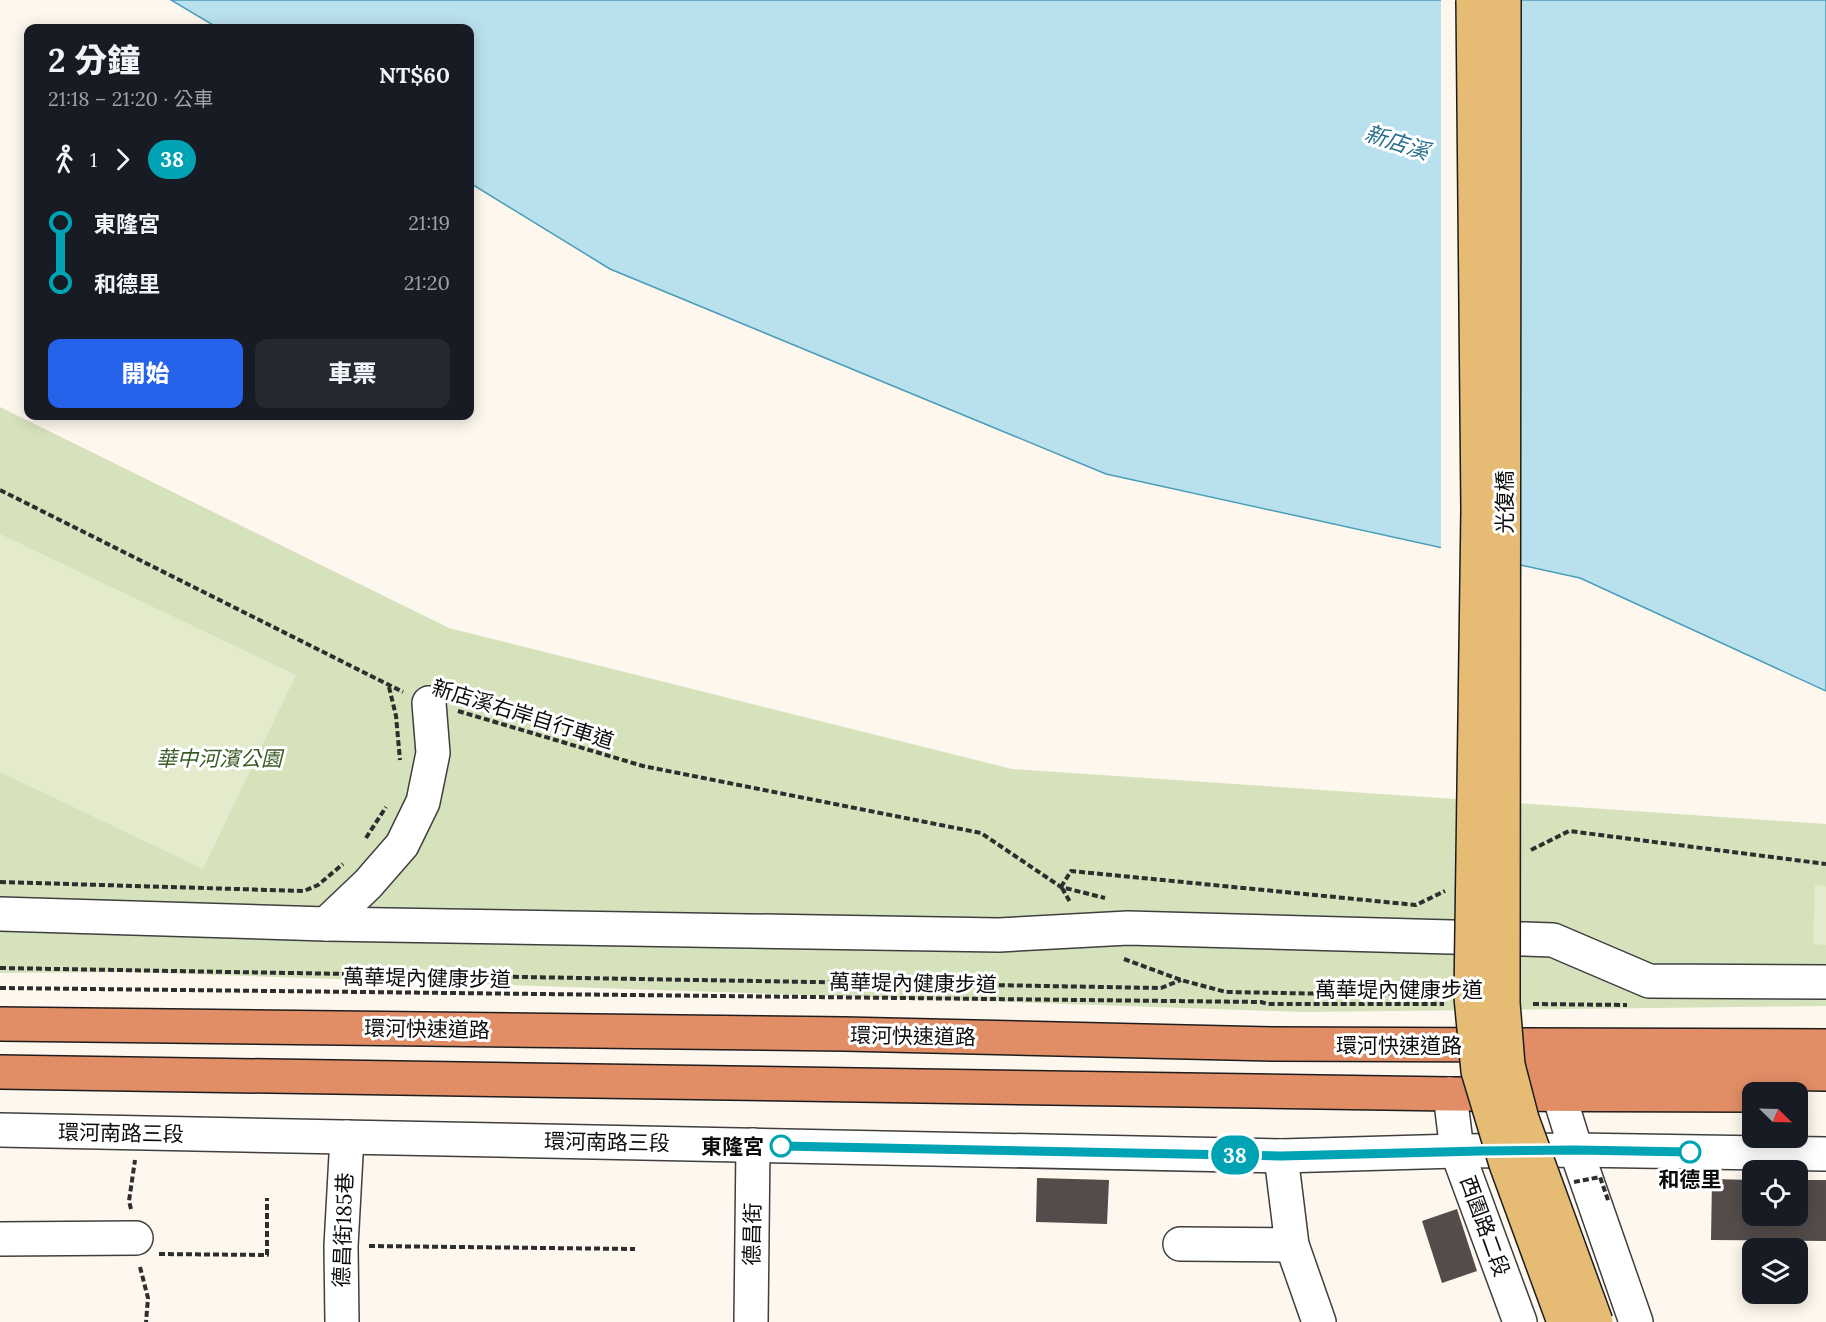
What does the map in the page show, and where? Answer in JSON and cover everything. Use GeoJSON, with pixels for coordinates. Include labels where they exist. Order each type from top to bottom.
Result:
{"type":"FeatureCollection","features":[{"type":"Feature","properties":{"kind":"highway","name":"環河快速道路"},"geometry":{"type":"LineString","coordinates":[[0,1024],[844,1034],[1274,1044],[1826,1046]]}},
{"type":"Feature","properties":{"kind":"highway"},"geometry":{"type":"LineString","coordinates":[[1274,1044],[1764,1082]]}},
{"type":"Feature","properties":{"kind":"highway"},"geometry":{"type":"LineString","coordinates":[[0,1072],[1450,1094],[1742,1095]]}},
{"type":"Feature","properties":{"kind":"highway"},"geometry":{"type":"LineString","coordinates":[[1800,1082],[1826,1074]]}},
{"type":"Feature","properties":{"kind":"highway"},"geometry":{"type":"LineString","coordinates":[[1808,1088],[1826,1093]]}},
{"type":"Feature","properties":{"kind":"main road","name":"光復橋"},"geometry":{"type":"LineString","coordinates":[[1473,0],[1478,510],[1459,999],[1493,1068]]}},
{"type":"Feature","properties":{"kind":"main road","name":"光復橋"},"geometry":{"type":"LineString","coordinates":[[1493,1068],[1515,1004],[1504,0]]}},
{"type":"Feature","properties":{"kind":"main road"},"geometry":{"type":"LineString","coordinates":[[1493,1068],[1506,1164],[1564,1322]]}},
{"type":"Feature","properties":{"kind":"main road"},"geometry":{"type":"LineString","coordinates":[[1493,1068],[1522,1119],[1596,1322]]}},
{"type":"Feature","properties":{"kind":"street"},"geometry":{"type":"LineString","coordinates":[[326,924],[368,884],[402,845],[423,802],[433,753],[429,703]]}},
{"type":"Feature","properties":{"kind":"street"},"geometry":{"type":"LineString","coordinates":[[0,914],[326,924],[999,935],[1128,928],[1553,940],[1649,981],[1826,982]]}},
{"type":"Feature","properties":{"kind":"street","name":"西園路二段"},"geometry":{"type":"LineString","coordinates":[[1450,1094],[1457,1151],[1520,1322]]}},
{"type":"Feature","properties":{"kind":"street"},"geometry":{"type":"LineString","coordinates":[[1559,1095],[1636,1322]]}},
{"type":"Feature","properties":{"kind":"street","name":"環河南路三段"},"geometry":{"type":"LineString","coordinates":[[0,1130],[1281,1156],[1576,1150],[1826,1154]]}},
{"type":"Feature","properties":{"kind":"street","name":"德昌街185巷"},"geometry":{"type":"LineString","coordinates":[[342,1322],[341,1245],[346,1137]]}},
{"type":"Feature","properties":{"kind":"street","name":"德昌街"},"geometry":{"type":"LineString","coordinates":[[751,1322],[753,1145]]}},
{"type":"Feature","properties":{"kind":"street"},"geometry":{"type":"LineString","coordinates":[[1281,1156],[1292,1245],[1319,1322]]}},
{"type":"Feature","properties":{"kind":"street"},"geometry":{"type":"LineString","coordinates":[[0,1239],[142,1246]]}},
{"type":"Feature","properties":{"kind":"street"},"geometry":{"type":"LineString","coordinates":[[1180,1244],[1292,1245]]}},
{"type":"Feature","properties":{"kind":"path","name":"新店溪右岸自行車道"},"geometry":{"type":"LineString","coordinates":[[0,490],[389,687],[429,703],[643,766],[981,833],[1061,887],[1071,871],[1416,905],[1447,890]]}},
{"type":"Feature","properties":{"kind":"path"},"geometry":{"type":"LineString","coordinates":[[389,687],[396,716],[400,763]]}},
{"type":"Feature","properties":{"kind":"path"},"geometry":{"type":"LineString","coordinates":[[362,843],[391,798]]}},
{"type":"Feature","properties":{"kind":"path"},"geometry":{"type":"LineString","coordinates":[[1528,851],[1569,831],[1826,864]]}},
{"type":"Feature","properties":{"kind":"path"},"geometry":{"type":"LineString","coordinates":[[0,882],[304,891],[318,885],[350,857]]}},
{"type":"Feature","properties":{"kind":"path"},"geometry":{"type":"LineString","coordinates":[[0,968],[1161,988],[1181,980],[1226,992],[1459,999]]}},
{"type":"Feature","properties":{"kind":"path","name":"萬華堤內健康步道"},"geometry":{"type":"LineString","coordinates":[[0,988],[1261,1002],[1268,1004],[1459,999]]}},
{"type":"Feature","properties":{"kind":"path"},"geometry":{"type":"LineString","coordinates":[[1515,1004],[1634,1005]]}},
{"type":"Feature","properties":{"kind":"path"},"geometry":{"type":"LineString","coordinates":[[1568,1184],[1600,1177],[1609,1203]]}},
{"type":"Feature","properties":{"kind":"path"},"geometry":{"type":"LineString","coordinates":[[142,1246],[267,1255],[267,1198]]}},
{"type":"Feature","properties":{"kind":"path"},"geometry":{"type":"LineString","coordinates":[[341,1245],[635,1249]]}},
{"type":"Feature","properties":{"kind":"green space","name":"華中河濱公園"},"geometry":{"type":"Polygon","coordinates":[[[0,407],[449,628],[1012,769],[1826,824],[1826,1006],[1303,1012],[130,972],[0,973],[0,407]]]}},
{"type":"Feature","properties":{"kind":"green space"},"geometry":{"type":"Polygon","coordinates":[[[0,534],[296,675],[203,869],[0,772],[0,534]]]}},
{"type":"Feature","properties":{"kind":"green space"},"geometry":{"type":"Polygon","coordinates":[[[1815,885],[1826,886],[1826,945],[1813,944],[1815,885]]]}},
{"type":"Feature","properties":{"kind":"water","name":"新店溪"},"geometry":{"type":"Polygon","coordinates":[[[171,0],[1826,0],[1826,691],[1580,578],[1106,474],[610,269],[474,185],[474,24],[211,24],[171,0]]]}},
{"type":"Feature","properties":{"kind":"pier"},"geometry":{"type":"Polygon","coordinates":[[[1441,0],[1514,0],[1520,568],[1441,551],[1441,0]]]}},
{"type":"Feature","properties":{"kind":"building"},"geometry":{"type":"Polygon","coordinates":[[[1037,1178],[1109,1180],[1107,1224],[1036,1222],[1037,1178]]]}},
{"type":"Feature","properties":{"kind":"building"},"geometry":{"type":"Polygon","coordinates":[[[1712,1179],[1742,1180],[1742,1226],[1808,1226],[1808,1180],[1826,1180],[1826,1241],[1808,1241],[1808,1238],[1711,1240],[1712,1179]]]}},
{"type":"Feature","properties":{"kind":"building"},"geometry":{"type":"Polygon","coordinates":[[[1457,1209],[1477,1271],[1442,1283],[1422,1221],[1457,1209]]]}},
{"type":"Feature","properties":{"kind":"bus line","name":"38"},"geometry":{"type":"LineString","coordinates":[[781,1146],[1281,1156],[1576,1150],[1690,1152]]}},
{"type":"Feature","properties":{"kind":"place","name":"東隆宮"},"geometry":{"type":"Point","coordinates":[781,1146]}},
{"type":"Feature","properties":{"kind":"place","name":"和德里"},"geometry":{"type":"Point","coordinates":[1690,1152]}}]}
